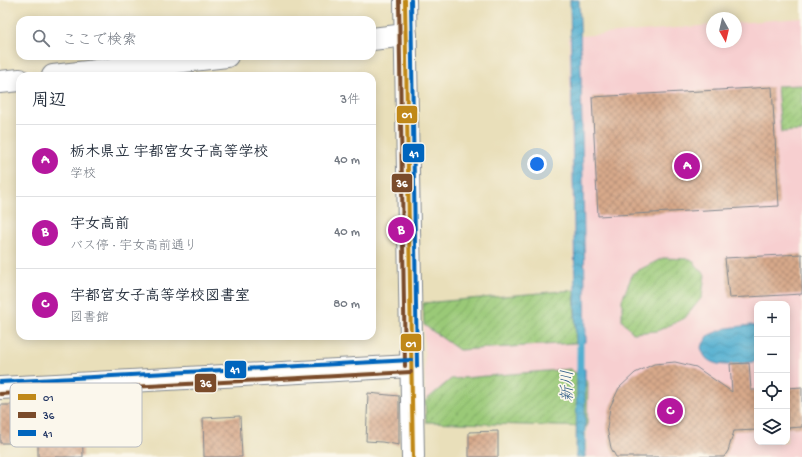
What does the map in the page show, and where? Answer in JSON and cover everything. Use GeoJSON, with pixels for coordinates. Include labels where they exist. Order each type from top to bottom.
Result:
{"type":"FeatureCollection","features":[{"type":"Feature","properties":{"kind":"street"},"geometry":{"type":"LineString","coordinates":[[405,0],[413,457]]}},
{"type":"Feature","properties":{"kind":"street"},"geometry":{"type":"LineString","coordinates":[[376,39],[406,35]]}},
{"type":"Feature","properties":{"kind":"street"},"geometry":{"type":"LineString","coordinates":[[88,72],[192,60]]}},
{"type":"Feature","properties":{"kind":"street"},"geometry":{"type":"LineString","coordinates":[[0,82],[16,80]]}},
{"type":"Feature","properties":{"kind":"street"},"geometry":{"type":"LineString","coordinates":[[93,383],[411,366]]}},
{"type":"Feature","properties":{"kind":"street"},"geometry":{"type":"LineString","coordinates":[[0,388],[10,387]]}},
{"type":"Feature","properties":{"kind":"shaded area"},"geometry":{"type":"Polygon","coordinates":[[[802,18],[802,457],[587,457],[587,427],[426,422],[423,303],[574,289],[569,37],[706,26],[706,48],[742,48],[742,23],[802,18]]]}},
{"type":"Feature","properties":{"kind":"green space"},"geometry":{"type":"Polygon","coordinates":[[[802,85],[802,131],[781,132],[777,86],[802,85]]]}},
{"type":"Feature","properties":{"kind":"green space"},"geometry":{"type":"Polygon","coordinates":[[[663,258],[691,259],[705,275],[702,297],[685,318],[657,331],[633,333],[622,320],[622,300],[633,273],[663,258]]]}},
{"type":"Feature","properties":{"kind":"green space"},"geometry":{"type":"Polygon","coordinates":[[[574,290],[576,343],[459,350],[424,325],[423,303],[574,290]]]}},
{"type":"Feature","properties":{"kind":"green space"},"geometry":{"type":"Polygon","coordinates":[[[570,369],[588,382],[587,427],[426,422],[425,401],[451,379],[570,369]]]}},
{"type":"Feature","properties":{"kind":"water"},"geometry":{"type":"Polygon","coordinates":[[[570,0],[579,0],[586,342],[576,343],[570,0]]]}},
{"type":"Feature","properties":{"kind":"water"},"geometry":{"type":"Polygon","coordinates":[[[751,325],[754,326],[754,361],[724,365],[707,359],[701,347],[709,335],[727,328],[751,325]]]}},
{"type":"Feature","properties":{"kind":"water"},"geometry":{"type":"Polygon","coordinates":[[[577,369],[585,369],[585,457],[576,457],[577,369]]]}},
{"type":"Feature","properties":{"kind":"building"},"geometry":{"type":"Polygon","coordinates":[[[772,87],[779,206],[598,216],[592,97],[772,87]]]}},
{"type":"Feature","properties":{"kind":"building"},"geometry":{"type":"Polygon","coordinates":[[[802,254],[802,294],[729,298],[725,258],[802,254]]]}},
{"type":"Feature","properties":{"kind":"building"},"geometry":{"type":"Polygon","coordinates":[[[675,362],[696,367],[732,392],[730,364],[749,363],[751,390],[754,390],[754,430],[734,431],[728,451],[724,457],[616,457],[611,448],[607,428],[610,407],[619,388],[635,373],[654,364],[675,362]]]}},
{"type":"Feature","properties":{"kind":"building"},"geometry":{"type":"Polygon","coordinates":[[[802,387],[802,427],[790,428],[790,388],[802,387]]]}},
{"type":"Feature","properties":{"kind":"building"},"geometry":{"type":"Polygon","coordinates":[[[368,393],[399,396],[399,445],[366,441],[368,393]]]}},
{"type":"Feature","properties":{"kind":"building"},"geometry":{"type":"Polygon","coordinates":[[[0,405],[10,405],[10,443],[0,443],[0,405]]]}},
{"type":"Feature","properties":{"kind":"building"},"geometry":{"type":"Polygon","coordinates":[[[240,416],[242,457],[204,457],[203,418],[240,416]]]}},
{"type":"Feature","properties":{"kind":"building"},"geometry":{"type":"Polygon","coordinates":[[[498,431],[498,457],[469,457],[469,432],[498,431]]]}},
{"type":"Feature","properties":{"kind":"building"},"geometry":{"type":"Polygon","coordinates":[[[38,447],[83,447],[83,457],[38,457],[38,447]]]}},
{"type":"Feature","properties":{"kind":"waterway","name":"新川"},"geometry":{"type":"LineString","coordinates":[[580,333],[580,377]]}},
{"type":"Feature","properties":{"kind":"transit line","name":"36"},"geometry":{"type":"LineString","coordinates":[[399,0],[405,366]]}},
{"type":"Feature","properties":{"kind":"transit line","name":"01"},"geometry":{"type":"LineString","coordinates":[[405,0],[413,457]]}},
{"type":"Feature","properties":{"kind":"transit line","name":"41"},"geometry":{"type":"LineString","coordinates":[[411,0],[417,366]]}},
{"type":"Feature","properties":{"kind":"transit line","name":"41"},"geometry":{"type":"LineString","coordinates":[[0,382],[411,360]]}},
{"type":"Feature","properties":{"kind":"transit line","name":"36"},"geometry":{"type":"LineString","coordinates":[[142,386],[411,372]]}},
{"type":"Feature","properties":{"kind":"transit line","name":"36"},"geometry":{"type":"LineString","coordinates":[[0,394],[10,393]]}},
{"type":"Feature","properties":{"kind":"place","name":"栃木県立 宇都宮女子高等学校"},"geometry":{"type":"Point","coordinates":[687,166]}},
{"type":"Feature","properties":{"kind":"place","name":"宇女高前"},"geometry":{"type":"Point","coordinates":[401,230]}},
{"type":"Feature","properties":{"kind":"place","name":"宇都宮女子高等学校図書室"},"geometry":{"type":"Point","coordinates":[670,411]}}]}
